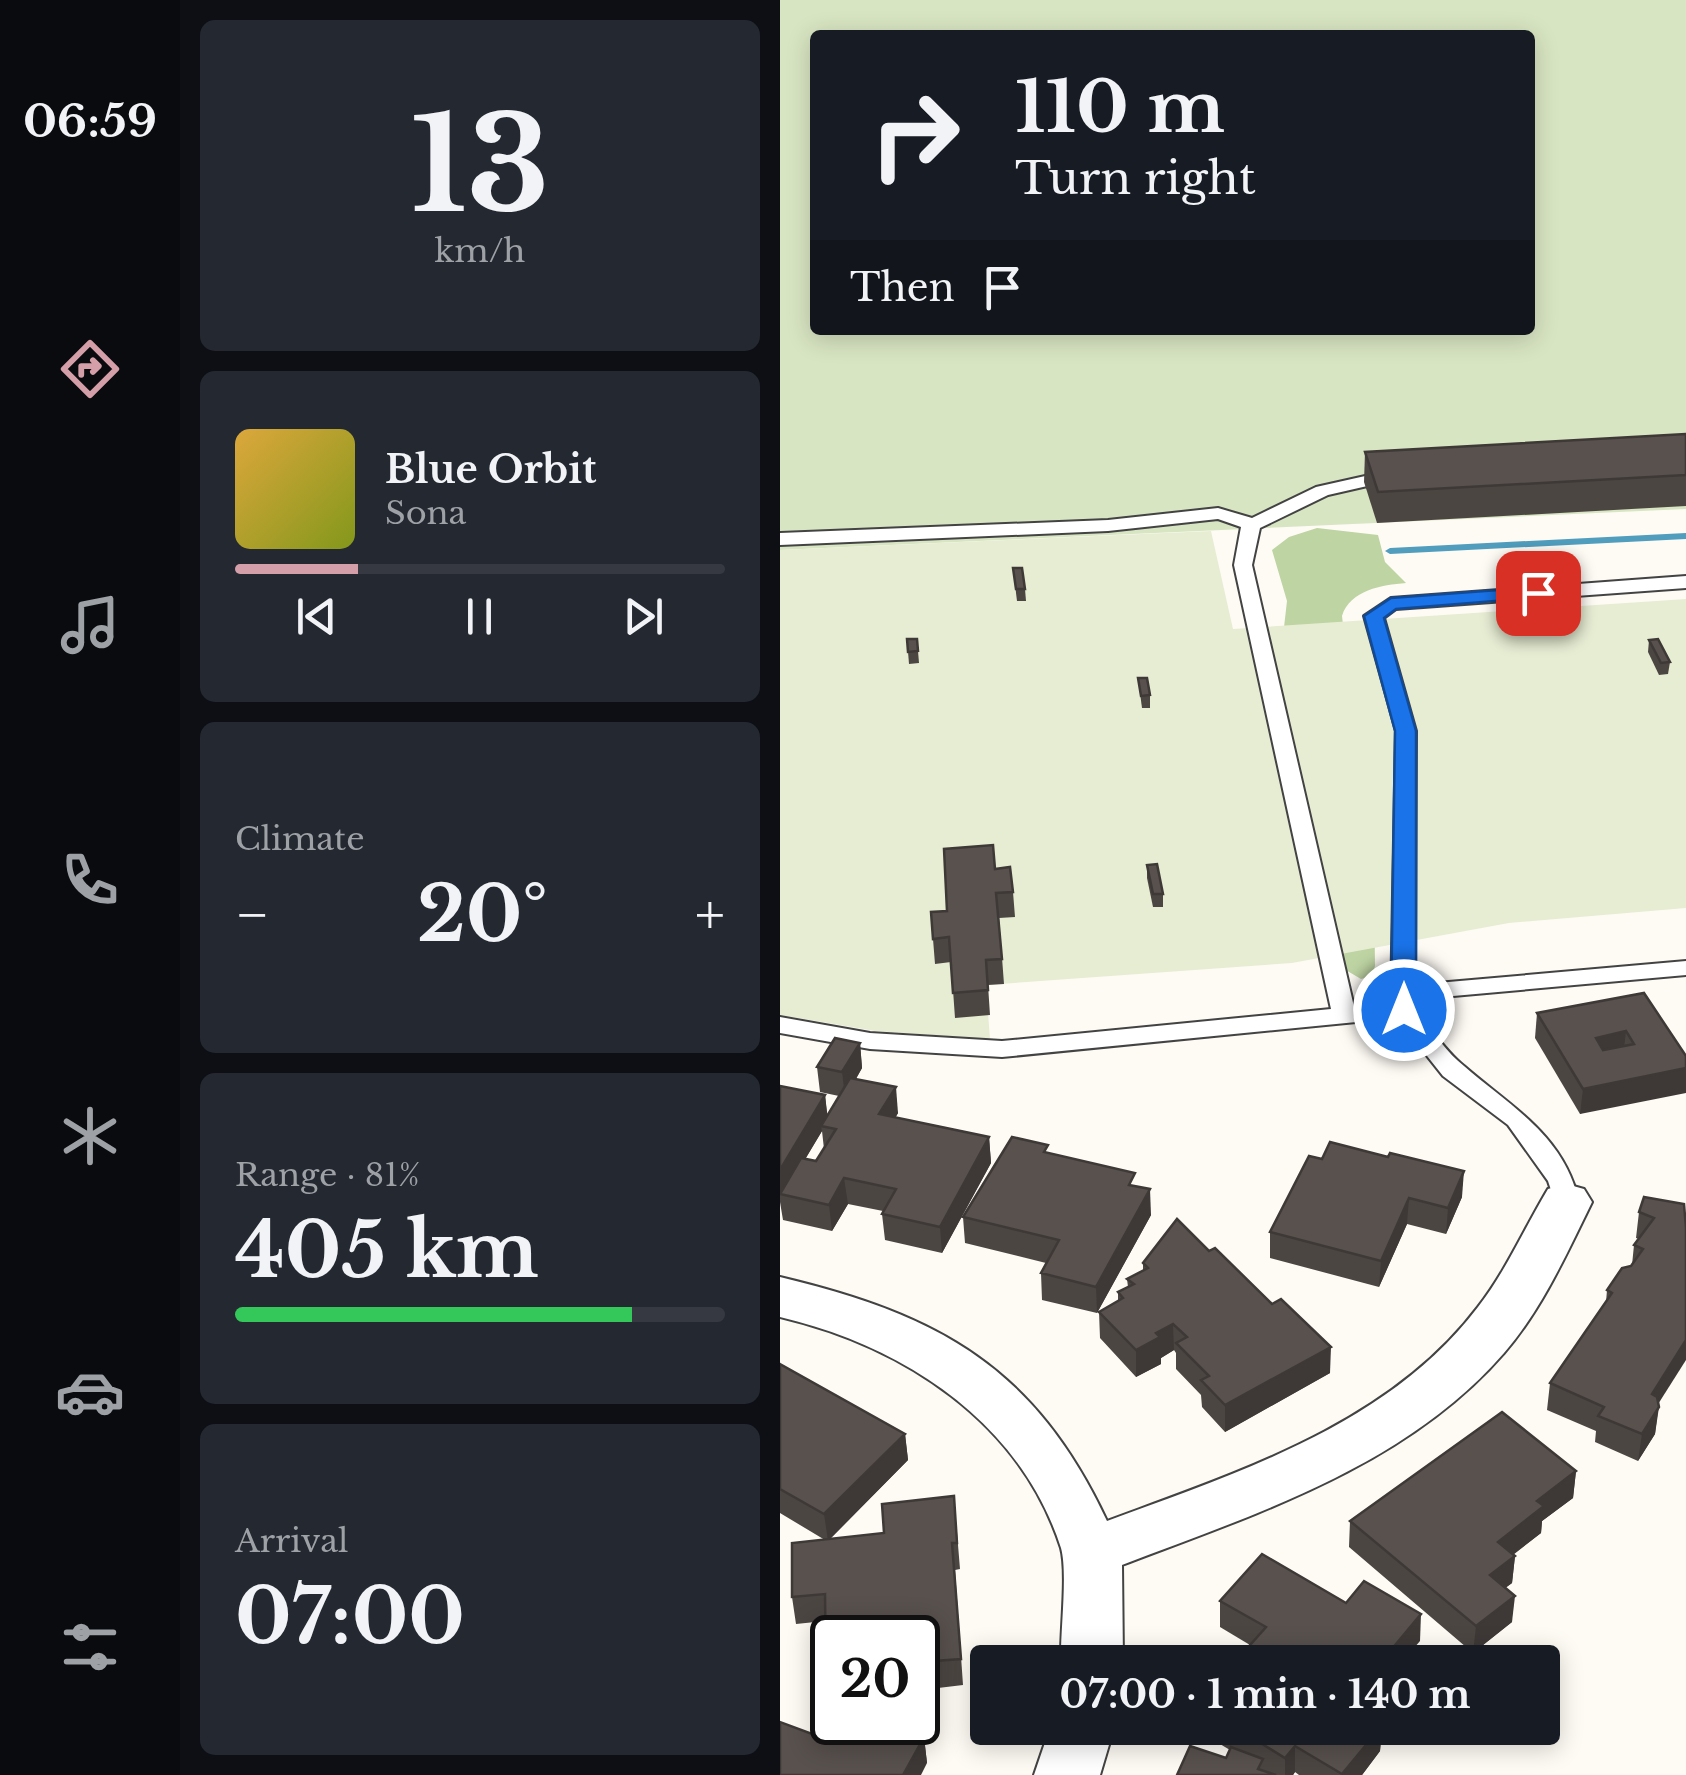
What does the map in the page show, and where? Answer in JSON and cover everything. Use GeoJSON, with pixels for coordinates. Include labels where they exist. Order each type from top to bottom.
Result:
{"type":"FeatureCollection","features":[{"type":"Feature","properties":{"kind":"street"},"geometry":{"type":"LineString","coordinates":[[1092,1551],[1231,1498],[1344,1449],[1426,1394],[1484,1339],[1528,1276],[1566,1202]]}},
{"type":"Feature","properties":{"kind":"street"},"geometry":{"type":"LineString","coordinates":[[780,1297],[812,1304],[911,1339],[989,1390],[1048,1462],[1092,1551],[1092,1645]]}},
{"type":"Feature","properties":{"kind":"street"},"geometry":{"type":"LineString","coordinates":[[1067,1775],[1077,1745]]}},
{"type":"Feature","properties":{"kind":"lane"},"geometry":{"type":"LineString","coordinates":[[1251,526],[1322,491],[1418,472]]}},
{"type":"Feature","properties":{"kind":"lane"},"geometry":{"type":"LineString","coordinates":[[780,539],[1159,522],[1224,514],[1241,517],[1251,526]]}},
{"type":"Feature","properties":{"kind":"lane"},"geometry":{"type":"LineString","coordinates":[[1251,526],[1244,566],[1344,1016]]}},
{"type":"Feature","properties":{"kind":"lane"},"geometry":{"type":"LineString","coordinates":[[1566,1202],[1561,1179],[1517,1119],[1452,1070],[1404,1010],[1406,731],[1374,616],[1391,604],[1686,582]]}},
{"type":"Feature","properties":{"kind":"lane"},"geometry":{"type":"LineString","coordinates":[[780,1026],[870,1042],[974,1050],[1036,1048],[1404,1010],[1437,990],[1686,968]]}},
{"type":"Feature","properties":{"kind":"green space"},"geometry":{"type":"Polygon","coordinates":[[[780,0],[1686,0],[1686,509],[780,550],[780,0]]]}},
{"type":"Feature","properties":{"kind":"green space"},"geometry":{"type":"Polygon","coordinates":[[[1317,528],[1378,535],[1385,562],[1406,583],[1377,587],[1359,595],[1342,616],[1374,882],[1375,966],[1372,976],[1361,979],[1344,969],[1279,671],[1287,601],[1272,550],[1289,537],[1317,528]]]}},
{"type":"Feature","properties":{"kind":"green space"},"geometry":{"type":"Polygon","coordinates":[[[1211,531],[1233,629],[1686,599],[1686,908],[1509,923],[1292,963],[986,985],[990,1039],[875,1031],[780,1015],[780,550],[1211,531]]]}},
{"type":"Feature","properties":{"kind":"building"},"geometry":{"type":"Polygon","coordinates":[[[1686,434],[1686,475],[1378,492],[1365,452],[1686,434]]]}},
{"type":"Feature","properties":{"kind":"building"},"geometry":{"type":"Polygon","coordinates":[[[1013,568],[1022,568],[1025,589],[1016,589],[1013,568]]]}},
{"type":"Feature","properties":{"kind":"building"},"geometry":{"type":"Polygon","coordinates":[[[907,639],[917,639],[918,651],[908,652],[907,639]]]}},
{"type":"Feature","properties":{"kind":"building"},"geometry":{"type":"Polygon","coordinates":[[[1658,639],[1670,662],[1661,663],[1649,640],[1658,639]]]}},
{"type":"Feature","properties":{"kind":"building"},"geometry":{"type":"Polygon","coordinates":[[[1138,678],[1147,678],[1150,695],[1141,696],[1138,678]]]}},
{"type":"Feature","properties":{"kind":"building"},"geometry":{"type":"Polygon","coordinates":[[[993,845],[995,869],[1010,867],[1013,892],[996,893],[1002,959],[986,960],[988,990],[953,993],[949,937],[933,939],[931,912],[947,911],[944,849],[993,845]]]}},
{"type":"Feature","properties":{"kind":"building"},"geometry":{"type":"Polygon","coordinates":[[[1157,864],[1163,894],[1153,894],[1147,865],[1157,864]]]}},
{"type":"Feature","properties":{"kind":"building"},"geometry":{"type":"Polygon","coordinates":[[[1644,993],[1686,1056],[1686,1068],[1583,1089],[1537,1013],[1644,993]],[[1626,1031],[1596,1038],[1603,1050],[1634,1044],[1626,1031]]]}},
{"type":"Feature","properties":{"kind":"building"},"geometry":{"type":"Polygon","coordinates":[[[835,1038],[860,1043],[842,1072],[817,1067],[835,1038]]]}},
{"type":"Feature","properties":{"kind":"building"},"geometry":{"type":"Polygon","coordinates":[[[850,1078],[896,1087],[879,1114],[989,1137],[940,1227],[882,1214],[896,1189],[844,1178],[829,1205],[780,1194],[801,1158],[816,1161],[836,1129],[821,1126],[850,1078]]]}},
{"type":"Feature","properties":{"kind":"building"},"geometry":{"type":"Polygon","coordinates":[[[780,1086],[825,1095],[780,1170],[780,1086]]]}},
{"type":"Feature","properties":{"kind":"building"},"geometry":{"type":"Polygon","coordinates":[[[1012,1137],[1048,1145],[1044,1152],[1135,1173],[1129,1185],[1150,1189],[1096,1287],[1041,1273],[1059,1240],[963,1217],[1012,1137]]]}},
{"type":"Feature","properties":{"kind":"building"},"geometry":{"type":"Polygon","coordinates":[[[1330,1142],[1464,1171],[1448,1208],[1409,1198],[1381,1261],[1270,1232],[1309,1156],[1322,1159],[1330,1142]]]}},
{"type":"Feature","properties":{"kind":"building"},"geometry":{"type":"Polygon","coordinates":[[[1644,1197],[1684,1204],[1686,1340],[1652,1394],[1659,1407],[1642,1434],[1598,1416],[1604,1407],[1550,1383],[1612,1293],[1607,1290],[1622,1268],[1631,1266],[1643,1249],[1634,1245],[1654,1218],[1639,1212],[1644,1197]]]}},
{"type":"Feature","properties":{"kind":"building"},"geometry":{"type":"Polygon","coordinates":[[[1177,1219],[1209,1251],[1215,1248],[1272,1304],[1281,1299],[1331,1347],[1225,1405],[1201,1380],[1209,1376],[1176,1343],[1187,1337],[1173,1324],[1156,1333],[1160,1337],[1136,1350],[1099,1312],[1123,1298],[1118,1292],[1134,1284],[1127,1279],[1148,1268],[1143,1263],[1177,1219]]]}},
{"type":"Feature","properties":{"kind":"building"},"geometry":{"type":"Polygon","coordinates":[[[780,1364],[905,1434],[824,1514],[780,1489],[780,1364]]]}},
{"type":"Feature","properties":{"kind":"building"},"geometry":{"type":"Polygon","coordinates":[[[1502,1412],[1576,1471],[1537,1501],[1544,1506],[1498,1542],[1515,1556],[1490,1575],[1515,1596],[1476,1626],[1350,1521],[1502,1412]]]}},
{"type":"Feature","properties":{"kind":"building"},"geometry":{"type":"Polygon","coordinates":[[[954,1496],[957,1543],[952,1543],[961,1659],[940,1661],[940,1615],[825,1615],[825,1594],[792,1597],[792,1543],[884,1533],[882,1504],[954,1496]]]}},
{"type":"Feature","properties":{"kind":"building"},"geometry":{"type":"Polygon","coordinates":[[[1262,1554],[1346,1603],[1364,1581],[1421,1614],[1395,1645],[1250,1645],[1266,1627],[1220,1601],[1262,1554]]]}},
{"type":"Feature","properties":{"kind":"building"},"geometry":{"type":"Polygon","coordinates":[[[780,1722],[810,1733],[810,1745],[920,1745],[903,1775],[780,1775],[780,1722]]]}},
{"type":"Feature","properties":{"kind":"building"},"geometry":{"type":"Polygon","coordinates":[[[1264,1745],[1366,1745],[1342,1774],[1295,1746],[1285,1758],[1264,1745]]]}},
{"type":"Feature","properties":{"kind":"building"},"geometry":{"type":"Polygon","coordinates":[[[1190,1746],[1226,1758],[1231,1747],[1263,1759],[1258,1769],[1276,1775],[1177,1775],[1190,1746]]]}},
{"type":"Feature","properties":{"kind":"waterway"},"geometry":{"type":"LineString","coordinates":[[1390,551],[1686,536]]}},
{"type":"Feature","properties":{"kind":"route"},"geometry":{"type":"LineString","coordinates":[[1404,1010],[1406,731],[1374,616],[1391,604],[1538,593]]}}]}
